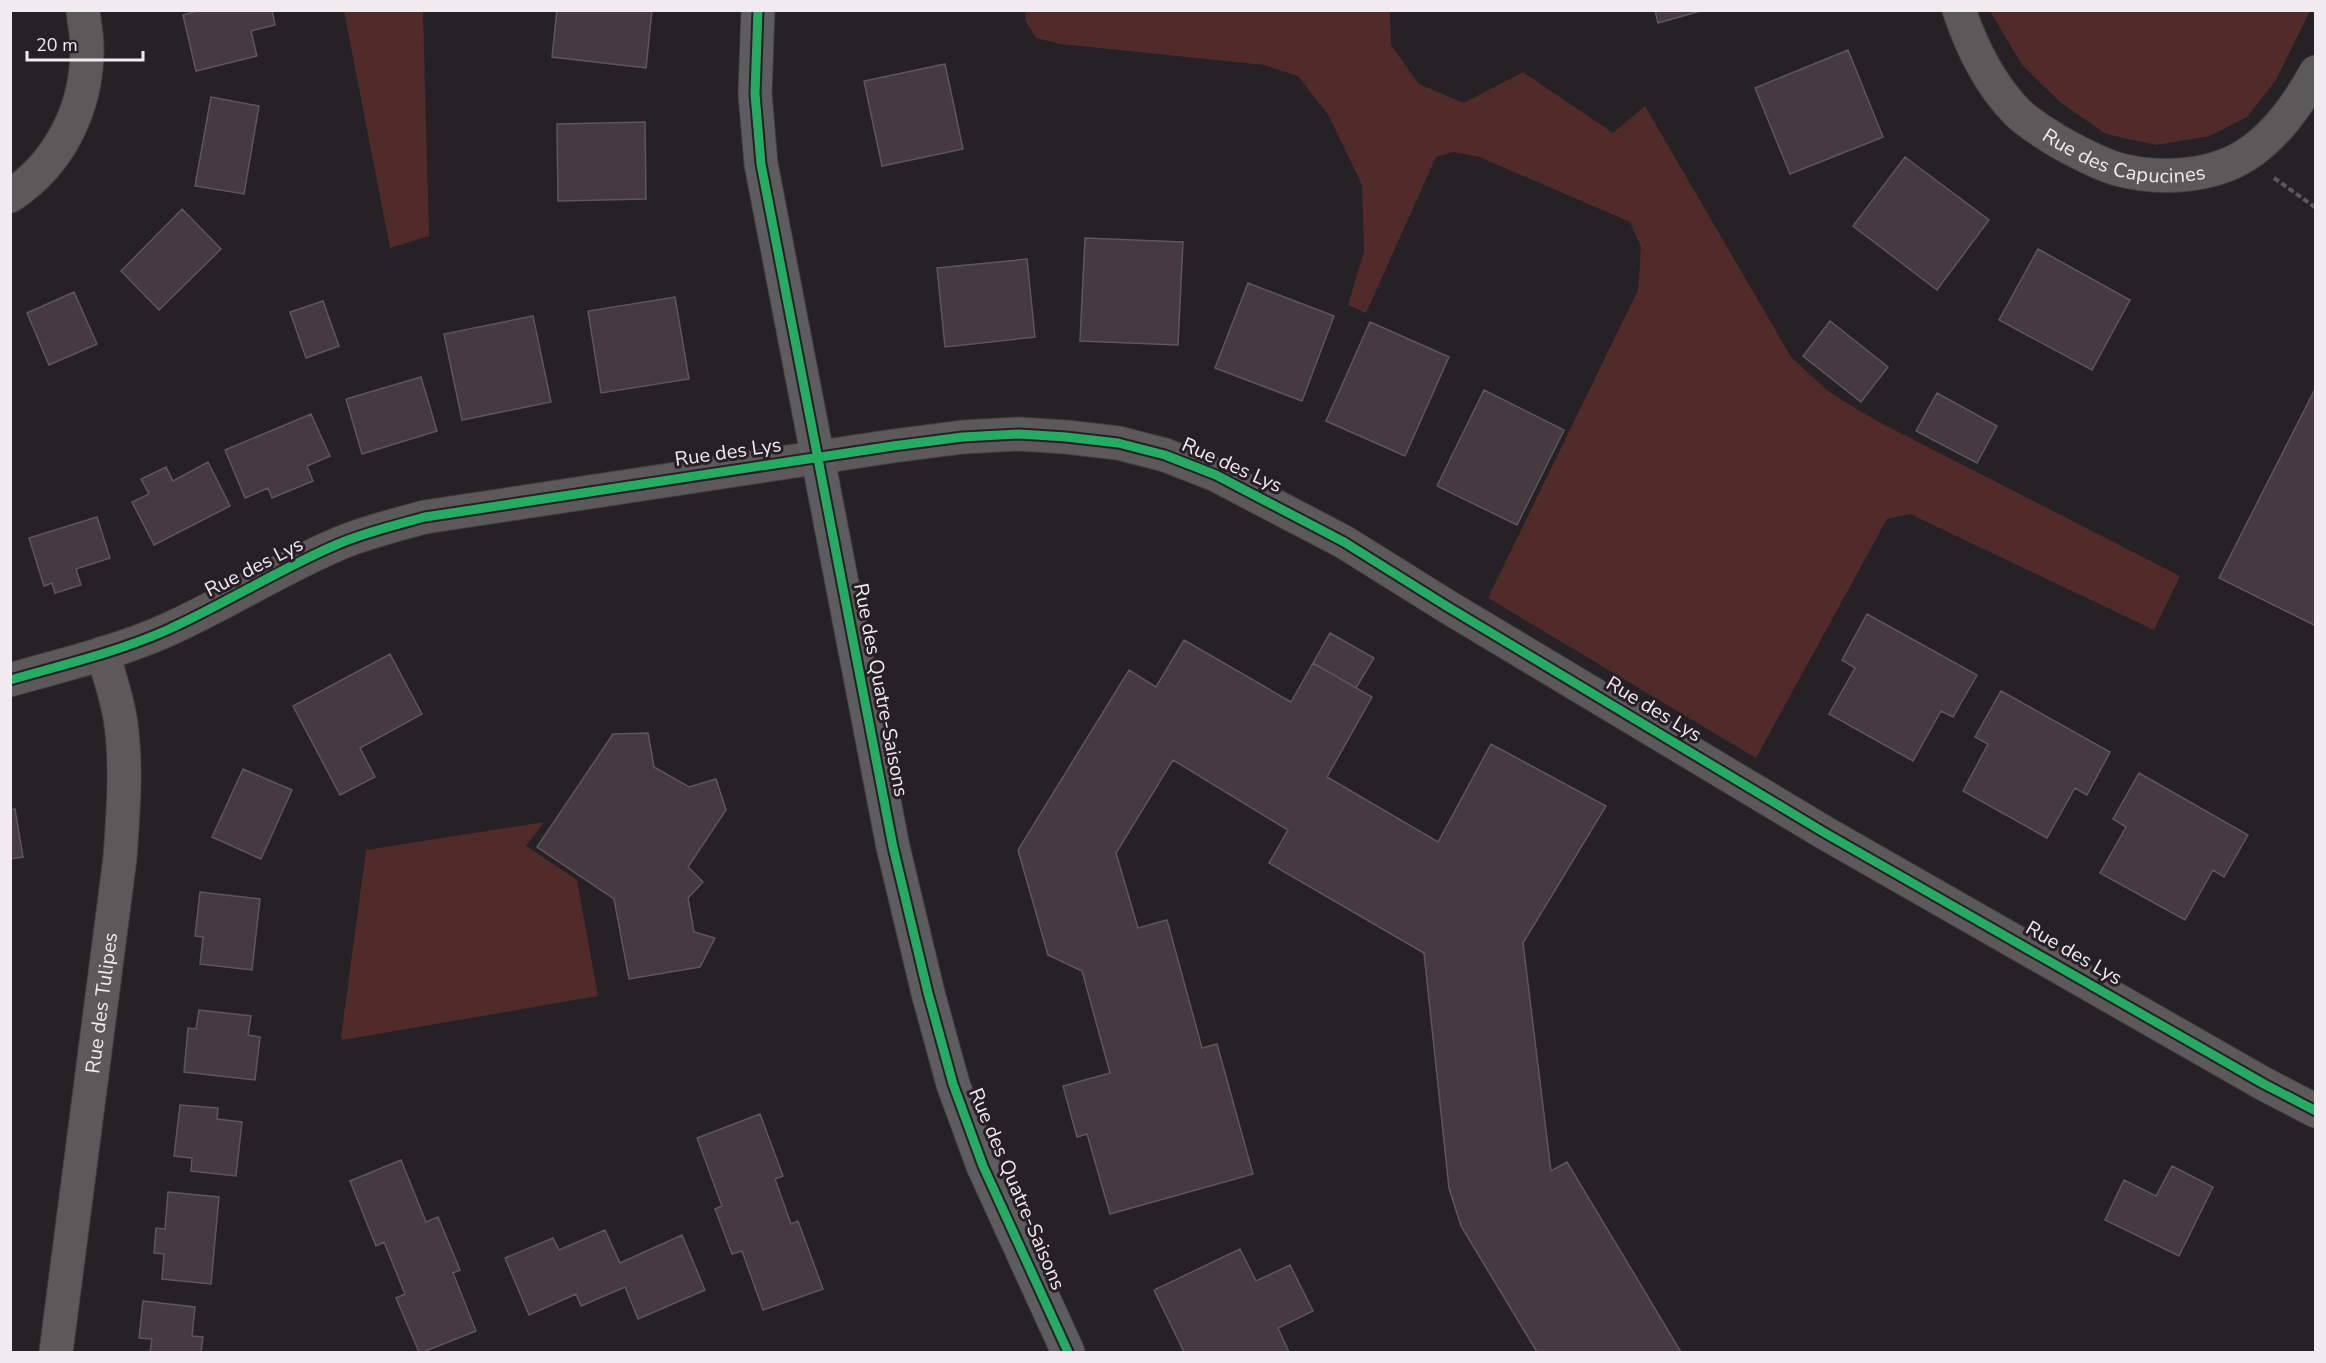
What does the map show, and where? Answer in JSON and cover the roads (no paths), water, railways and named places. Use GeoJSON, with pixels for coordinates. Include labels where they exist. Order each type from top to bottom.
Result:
{"type":"FeatureCollection","features":[{"type":"Feature","properties":{"kind":"street"},"geometry":{"type":"LineString","coordinates":[[10,196],[28,185],[57,152],[75,119],[83,89],[87,51],[83,10]]}},
{"type":"Feature","properties":{"kind":"street","name":"Rue des Quatre-Saisons"},"geometry":{"type":"LineString","coordinates":[[758,10],[755,94],[761,164],[893,847],[937,1027],[954,1084],[983,1166],[1068,1353]]}},
{"type":"Feature","properties":{"kind":"street","name":"Rue des Capucines"},"geometry":{"type":"LineString","coordinates":[[1959,10],[1971,44],[1987,73],[2018,113],[2042,132],[2079,153],[2116,169],[2158,175],[2187,174],[2214,169],[2245,156],[2271,136],[2299,102],[2316,72]]}},
{"type":"Feature","properties":{"kind":"street","name":"Rue des Lys"},"geometry":{"type":"LineString","coordinates":[[10,680],[165,632],[328,549],[380,529],[436,515],[963,437],[1019,434],[1118,443],[1165,455],[1216,475],[1344,542],[1458,613],[1826,833],[2264,1084],[2316,1111]]}},
{"type":"Feature","properties":{"kind":"street","name":"Rue des Tulipes"},"geometry":{"type":"LineString","coordinates":[[56,1353],[120,858],[124,788],[123,744],[121,721],[103,653]]}}]}
